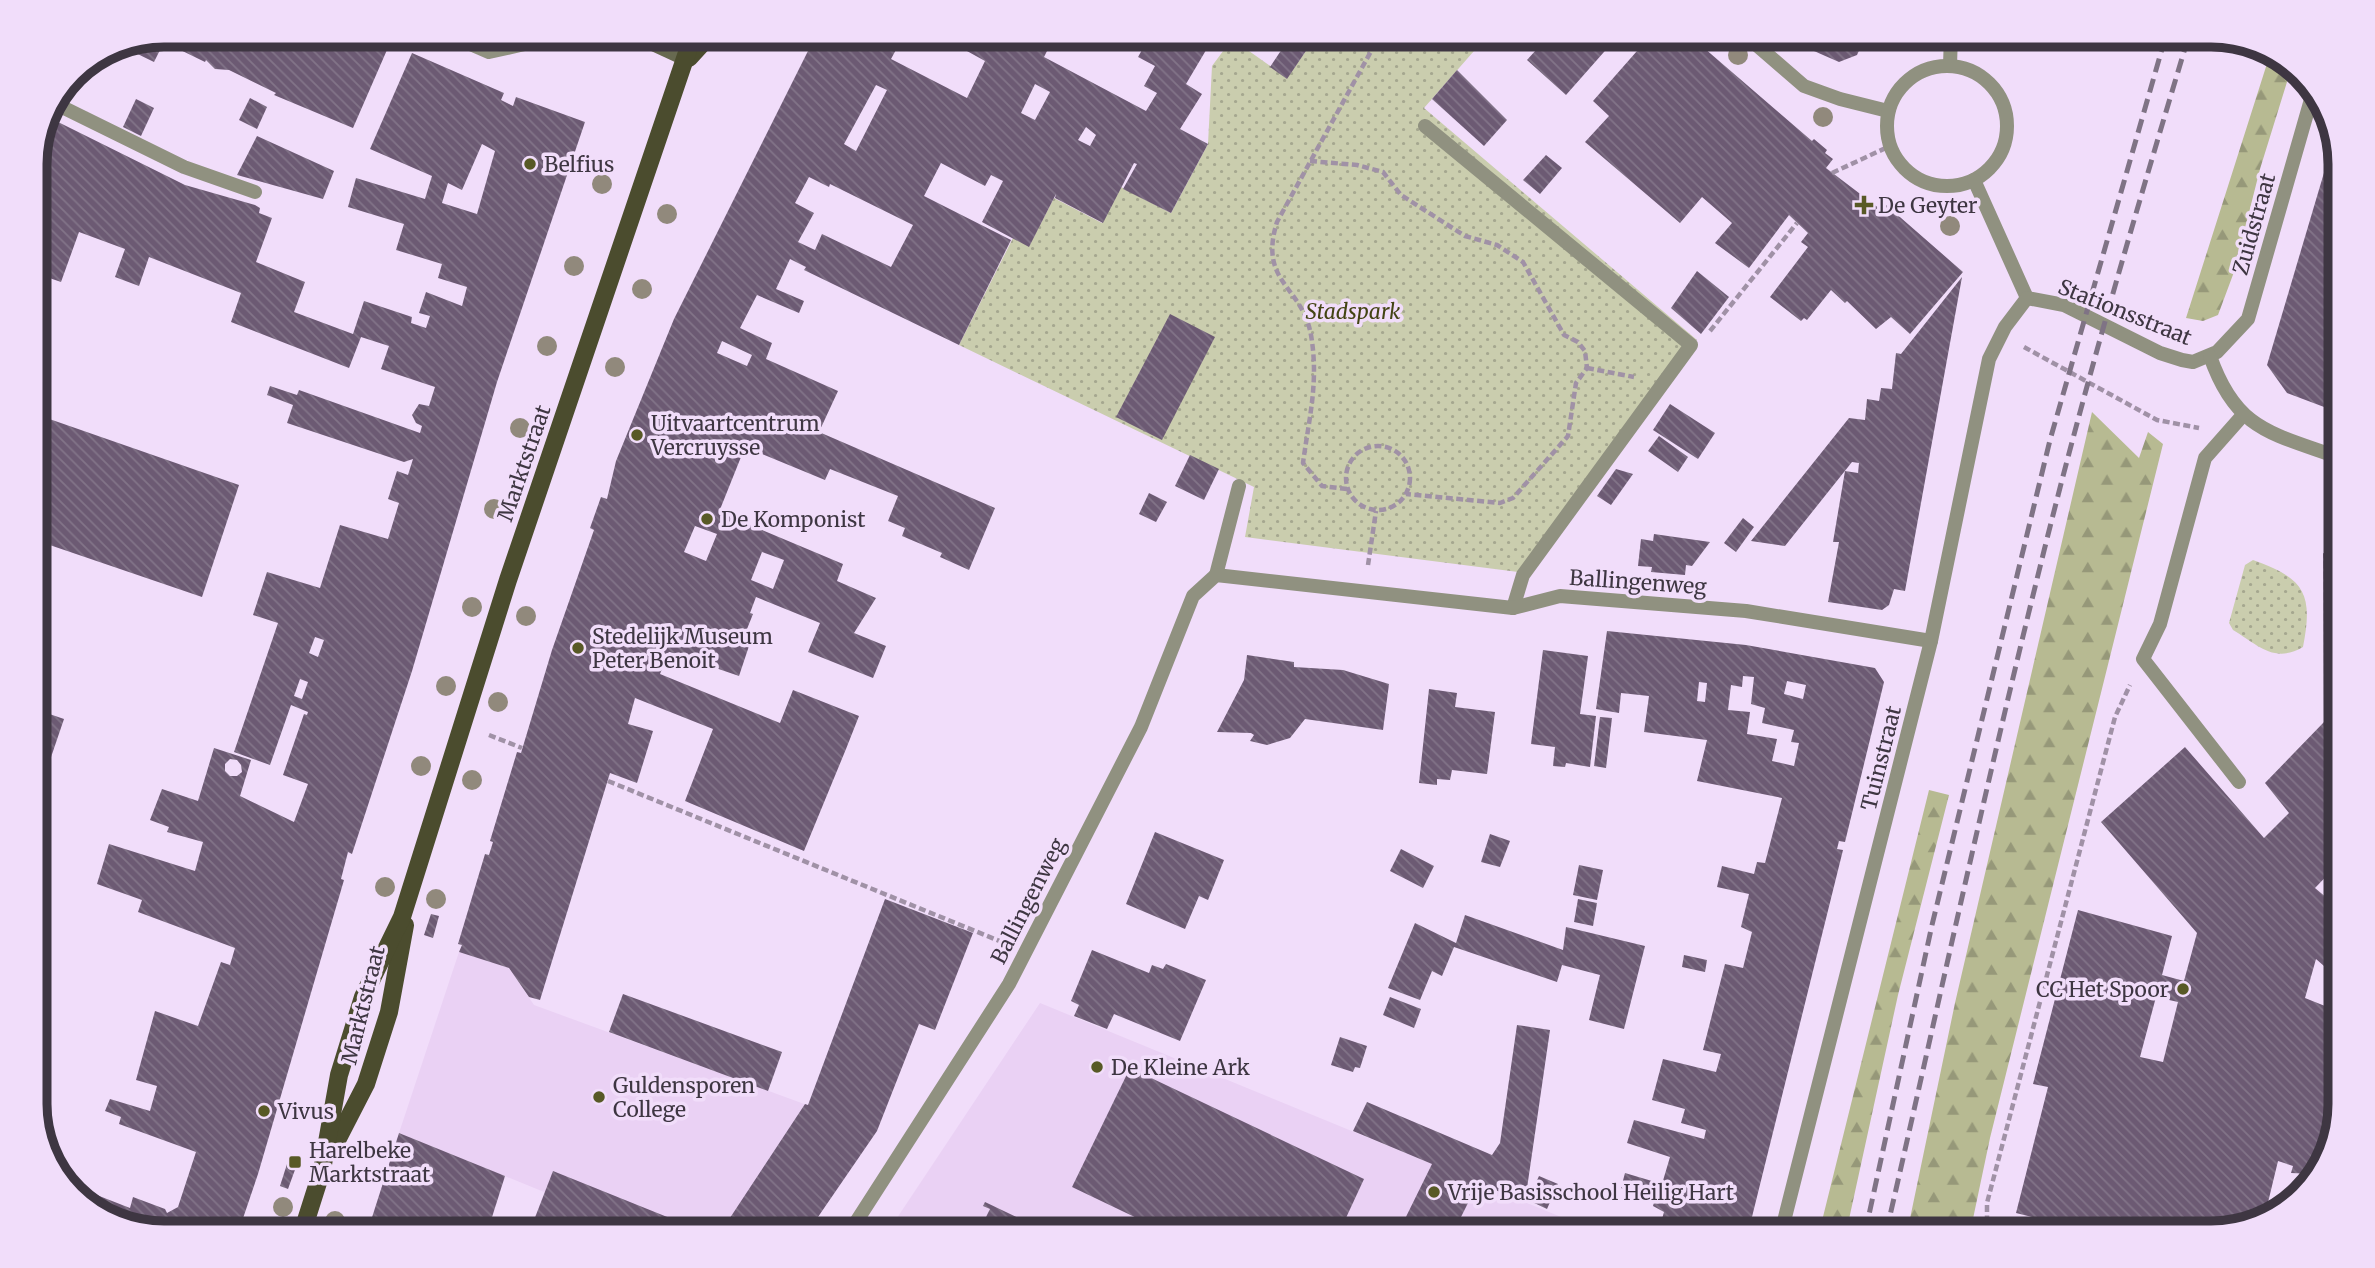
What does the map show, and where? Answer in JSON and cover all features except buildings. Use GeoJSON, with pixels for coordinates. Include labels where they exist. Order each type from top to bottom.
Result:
{"type":"FeatureCollection","features":[{"type":"Feature","properties":{"kind":"main road"},"geometry":{"type":"LineString","coordinates":[[659,47],[687,60]]}},
{"type":"Feature","properties":{"kind":"main road","name":"Marktstraat"},"geometry":{"type":"LineString","coordinates":[[306,1221],[322,1170],[339,1075],[363,997],[402,917],[508,580],[690,47]]}},
{"type":"Feature","properties":{"kind":"main road","name":"Marktstraat"},"geometry":{"type":"LineString","coordinates":[[687,60],[699,47]]}},
{"type":"Feature","properties":{"kind":"main road","name":"Marktstraat"},"geometry":{"type":"LineString","coordinates":[[322,1170],[370,1072],[389,1012],[413,883]]}},
{"type":"Feature","properties":{"kind":"street"},"geometry":{"type":"LineString","coordinates":[[478,47],[489,52],[511,47]]}},
{"type":"Feature","properties":{"kind":"street"},"geometry":{"type":"LineString","coordinates":[[1759,47],[1804,86],[1840,99],[1888,111]]}},
{"type":"Feature","properties":{"kind":"street"},"geometry":{"type":"LineString","coordinates":[[1950,65],[1951,47]]}},
{"type":"Feature","properties":{"kind":"street"},"geometry":{"type":"LineString","coordinates":[[1950,65],[1962,67],[1983,77],[1999,94],[2007,116],[2002,151],[1988,170],[1974,180],[1945,186],[1922,180],[1903,167],[1890,146],[1886,123],[1888,111],[1906,81],[1926,69],[1950,65]]}},
{"type":"Feature","properties":{"kind":"street","name":"Zuidstraat"},"geometry":{"type":"LineString","coordinates":[[2210,356],[2232,339],[2248,319],[2310,103]]}},
{"type":"Feature","properties":{"kind":"street"},"geometry":{"type":"LineString","coordinates":[[62,107],[184,167],[255,192]]}},
{"type":"Feature","properties":{"kind":"street"},"geometry":{"type":"LineString","coordinates":[[1425,126],[1690,345],[1523,575],[1513,608]]}},
{"type":"Feature","properties":{"kind":"street","name":"Stationsstraat"},"geometry":{"type":"LineString","coordinates":[[1974,180],[2027,298],[2064,305],[2160,353],[2182,360],[2193,362],[2210,356]]}},
{"type":"Feature","properties":{"kind":"street","name":"Tuinstraat"},"geometry":{"type":"LineString","coordinates":[[1784,1221],[1931,641],[1989,359],[2002,334],[2027,298]]}},
{"type":"Feature","properties":{"kind":"street"},"geometry":{"type":"LineString","coordinates":[[2210,356],[2228,397],[2243,415],[2262,430],[2327,453]]}},
{"type":"Feature","properties":{"kind":"street"},"geometry":{"type":"LineString","coordinates":[[2239,782],[2143,659],[2160,624],[2204,458],[2243,415]]}},
{"type":"Feature","properties":{"kind":"street"},"geometry":{"type":"LineString","coordinates":[[1216,575],[1239,486]]}},
{"type":"Feature","properties":{"kind":"street","name":"Ballingenweg"},"geometry":{"type":"LineString","coordinates":[[857,1221],[1009,984],[1142,727],[1193,596],[1216,575],[1513,608],[1560,596],[1746,611],[1931,641]]}},
{"type":"Feature","properties":{"kind":"path"},"geometry":{"type":"LineString","coordinates":[[1347,489],[1322,486],[1303,463],[1315,396],[1310,332],[1304,315],[1278,276],[1270,258],[1277,222],[1373,47]]}},
{"type":"Feature","properties":{"kind":"path"},"geometry":{"type":"LineString","coordinates":[[1832,173],[1890,146]]}},
{"type":"Feature","properties":{"kind":"path"},"geometry":{"type":"LineString","coordinates":[[1310,161],[1357,165],[1383,172],[1401,195],[1465,236],[1497,245],[1523,262],[1564,335],[1578,342],[1586,351],[1587,368],[1576,383],[1568,436],[1513,498],[1500,503],[1406,494]]}},
{"type":"Feature","properties":{"kind":"path"},"geometry":{"type":"LineString","coordinates":[[1690,345],[1703,340],[1797,223]]}},
{"type":"Feature","properties":{"kind":"path"},"geometry":{"type":"LineString","coordinates":[[2002,334],[2157,420],[2192,424],[2221,440]]}},
{"type":"Feature","properties":{"kind":"path"},"geometry":{"type":"LineString","coordinates":[[1587,368],[1665,381]]}},
{"type":"Feature","properties":{"kind":"path"},"geometry":{"type":"LineString","coordinates":[[1380,446],[1396,451],[1406,463],[1410,479],[1406,494],[1394,507],[1376,511],[1358,504],[1347,489],[1345,473],[1352,459],[1364,448],[1380,446]]}},
{"type":"Feature","properties":{"kind":"path"},"geometry":{"type":"LineString","coordinates":[[1364,590],[1376,511]]}},
{"type":"Feature","properties":{"kind":"path"},"geometry":{"type":"LineString","coordinates":[[1987,1221],[1987,1203],[2115,717],[2143,659]]}},
{"type":"Feature","properties":{"kind":"path"},"geometry":{"type":"LineString","coordinates":[[608,781],[1025,951]]}},
{"type":"Feature","properties":{"kind":"shaded area","name":"Guldensporen College"},"geometry":{"type":"Polygon","coordinates":[[[459,952],[509,968],[534,1005],[875,1130],[815,1221],[570,1221],[576,1205],[399,1133],[459,952]]]}},
{"type":"Feature","properties":{"kind":"shaded area","name":"De Kleine Ark"},"geometry":{"type":"Polygon","coordinates":[[[1040,1003],[1571,1221],[895,1221],[1040,1003]]]}},
{"type":"Feature","properties":{"kind":"green space","name":"Stadspark"},"geometry":{"type":"Polygon","coordinates":[[[1226,47],[1243,47],[1287,78],[1309,47],[1477,47],[1424,108],[1697,340],[1526,573],[1245,537],[1254,487],[959,345],[1013,238],[1029,246],[1054,198],[1102,223],[1121,187],[1171,213],[1208,144],[1212,66],[1226,47]]]}},
{"type":"Feature","properties":{"kind":"green space"},"geometry":{"type":"Polygon","coordinates":[[[2267,62],[2289,77],[2260,169],[2234,272],[2218,315],[2203,321],[2186,318],[2267,62]]]}},
{"type":"Feature","properties":{"kind":"green space"},"geometry":{"type":"Polygon","coordinates":[[[2092,412],[2139,458],[2148,432],[2163,444],[1990,1138],[1973,1221],[1910,1221],[1955,1003],[2092,412]]]}},
{"type":"Feature","properties":{"kind":"green space"},"geometry":{"type":"Polygon","coordinates":[[[2253,560],[2283,573],[2301,590],[2307,613],[2303,647],[2293,652],[2275,653],[2233,630],[2229,623],[2245,565],[2253,560]]]}},
{"type":"Feature","properties":{"kind":"green space"},"geometry":{"type":"Polygon","coordinates":[[[1929,790],[1949,795],[1898,995],[1849,1221],[1822,1221],[1929,790]]]}},
{"type":"Feature","properties":{"kind":"railway"},"geometry":{"type":"LineString","coordinates":[[1868,1221],[1932,925],[2050,440],[2163,47]]}},
{"type":"Feature","properties":{"kind":"railway"},"geometry":{"type":"LineString","coordinates":[[1889,1221],[2000,733],[2057,500],[2111,300],[2185,47]]}},
{"type":"Feature","properties":{"kind":"place","name":"Belfius"},"geometry":{"type":"Point","coordinates":[530,164]}},
{"type":"Feature","properties":{"kind":"place","name":"De Geyter"},"geometry":{"type":"Point","coordinates":[1864,205]}},
{"type":"Feature","properties":{"kind":"place","name":"Uitvaartcentrum Vercruysse"},"geometry":{"type":"Point","coordinates":[637,435]}},
{"type":"Feature","properties":{"kind":"place","name":"De Komponist"},"geometry":{"type":"Point","coordinates":[707,519]}},
{"type":"Feature","properties":{"kind":"place","name":"Stedelijk Museum Peter Benoit"},"geometry":{"type":"Point","coordinates":[578,648]}},
{"type":"Feature","properties":{"kind":"place","name":"CC Het Spoor"},"geometry":{"type":"Point","coordinates":[2183,989]}},
{"type":"Feature","properties":{"kind":"place","name":"De Kleine Ark"},"geometry":{"type":"Point","coordinates":[1097,1067]}},
{"type":"Feature","properties":{"kind":"place","name":"Guldensporen College"},"geometry":{"type":"Point","coordinates":[599,1097]}},
{"type":"Feature","properties":{"kind":"place","name":"Vivus"},"geometry":{"type":"Point","coordinates":[264,1111]}},
{"type":"Feature","properties":{"kind":"place","name":"Harelbeke Marktstraat"},"geometry":{"type":"Point","coordinates":[295,1162]}},
{"type":"Feature","properties":{"kind":"place","name":"Vrije Basisschool Heilig Hart"},"geometry":{"type":"Point","coordinates":[1434,1192]}}]}
